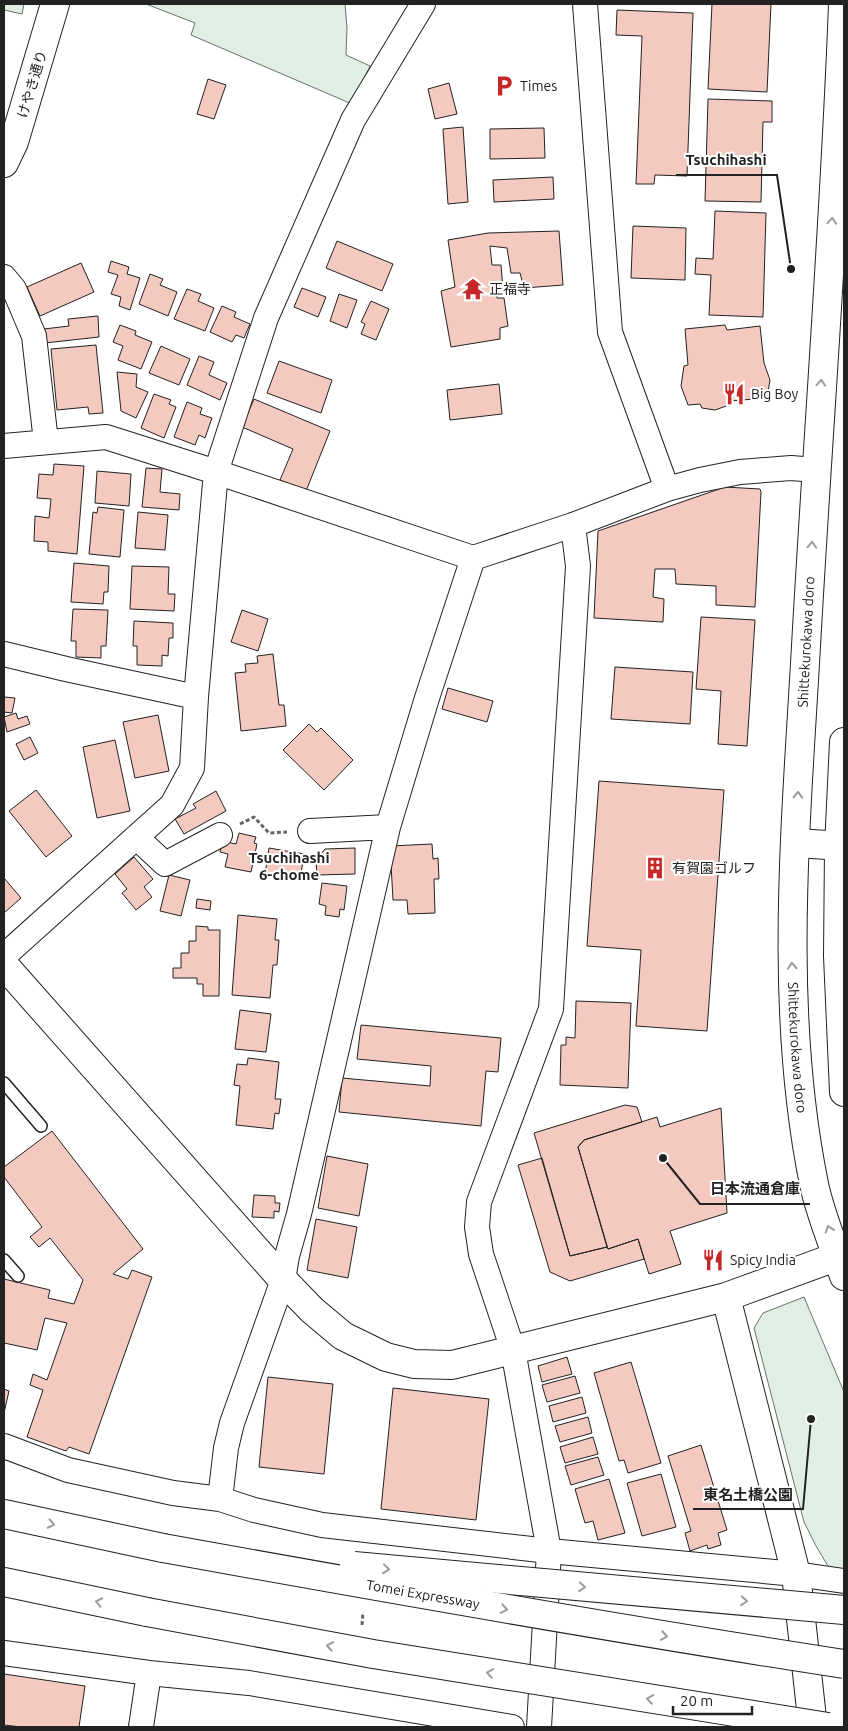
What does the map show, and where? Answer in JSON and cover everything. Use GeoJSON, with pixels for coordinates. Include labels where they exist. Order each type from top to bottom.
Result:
{"type":"FeatureCollection","features":[{"type":"Feature","properties":{"kind":"main road","name":"けやき通り"},"geometry":{"type":"LineString","coordinates":[[4,163],[14,142],[55,4]]}},
{"type":"Feature","properties":{"kind":"main road","name":"Shittekurokawa doro"},"geometry":{"type":"LineString","coordinates":[[842,1262],[814,1188],[803,1124],[791,958],[795,843],[838,126],[843,4]]}},
{"type":"Feature","properties":{"kind":"main road"},"geometry":{"type":"LineString","coordinates":[[844,742],[843,848],[838,956],[844,1092]]}},
{"type":"Feature","properties":{"kind":"main road"},"geometry":{"type":"LineString","coordinates":[[795,843],[843,848]]}},
{"type":"Feature","properties":{"kind":"main road"},"geometry":{"type":"LineString","coordinates":[[4,965],[283,1280],[312,1310],[343,1336],[386,1357],[414,1364],[452,1365],[726,1297],[842,1262]]}},
{"type":"Feature","properties":{"kind":"main road"},"geometry":{"type":"LineString","coordinates":[[726,1297],[796,1574],[813,1727]]}},
{"type":"Feature","properties":{"kind":"main road","name":"Tomei Expressway"},"geometry":{"type":"LineString","coordinates":[[4,1514],[163,1548],[439,1598],[704,1643],[844,1664]]}},
{"type":"Feature","properties":{"kind":"main road"},"geometry":{"type":"LineString","coordinates":[[163,1548],[515,1582],[844,1610]]}},
{"type":"Feature","properties":{"kind":"main road"},"geometry":{"type":"LineString","coordinates":[[4,1582],[147,1612],[373,1654],[796,1724],[828,1727]]}},
{"type":"Feature","properties":{"kind":"street"},"geometry":{"type":"LineString","coordinates":[[4,956],[172,805],[192,768],[196,697],[216,472],[266,318],[353,120],[423,4]]}},
{"type":"Feature","properties":{"kind":"street"},"geometry":{"type":"LineString","coordinates":[[585,4],[610,332],[667,490]]}},
{"type":"Feature","properties":{"kind":"street"},"geometry":{"type":"LineString","coordinates":[[4,277],[14,289],[34,336],[46,442]]}},
{"type":"Feature","properties":{"kind":"street"},"geometry":{"type":"LineString","coordinates":[[4,446],[106,437],[473,558],[700,480],[740,472],[791,468],[816,470]]}},
{"type":"Feature","properties":{"kind":"street"},"geometry":{"type":"LineString","coordinates":[[540,1727],[549,1551],[513,1350],[481,1254],[477,1227],[479,1202],[551,1009],[578,566],[573,525]]}},
{"type":"Feature","properties":{"kind":"street"},"geometry":{"type":"LineString","coordinates":[[220,1499],[226,1448],[232,1423],[283,1280],[287,1256],[299,1214],[388,827],[427,698],[473,558]]}},
{"type":"Feature","properties":{"kind":"street"},"geometry":{"type":"LineString","coordinates":[[4,654],[196,697]]}},
{"type":"Feature","properties":{"kind":"street"},"geometry":{"type":"LineString","coordinates":[[310,831],[388,827]]}},
{"type":"Feature","properties":{"kind":"street"},"geometry":{"type":"LineString","coordinates":[[136,837],[165,864],[220,835]]}},
{"type":"Feature","properties":{"kind":"street"},"geometry":{"type":"LineString","coordinates":[[4,1446],[68,1470],[173,1493],[220,1499],[254,1510],[322,1525],[549,1551],[796,1574],[844,1582]]}},
{"type":"Feature","properties":{"kind":"street"},"geometry":{"type":"LineString","coordinates":[[4,1653],[149,1672],[249,1682],[512,1727]]}},
{"type":"Feature","properties":{"kind":"street"},"geometry":{"type":"LineString","coordinates":[[142,1727],[149,1672]]}},
{"type":"Feature","properties":{"kind":"lane"},"geometry":{"type":"LineString","coordinates":[[4,1083],[41,1126]]}},
{"type":"Feature","properties":{"kind":"lane"},"geometry":{"type":"LineString","coordinates":[[4,1260],[18,1276]]}},
{"type":"Feature","properties":{"kind":"path"},"geometry":{"type":"LineString","coordinates":[[220,835],[254,817],[269,833],[310,831]]}},
{"type":"Feature","properties":{"kind":"path"},"geometry":{"type":"LineString","coordinates":[[362,1631],[363,1611]]}},
{"type":"Feature","properties":{"kind":"green space"},"geometry":{"type":"Polygon","coordinates":[[[4,4],[24,4],[22,14],[4,10],[4,4]]]}},
{"type":"Feature","properties":{"kind":"green space"},"geometry":{"type":"Polygon","coordinates":[[[146,4],[345,4],[347,28],[346,55],[370,66],[352,104],[191,35],[195,23],[146,4]]]}},
{"type":"Feature","properties":{"kind":"green space"},"geometry":{"type":"Polygon","coordinates":[[[804,1297],[844,1392],[844,1573],[831,1571],[804,1522],[754,1328],[763,1313],[804,1297]]]}},
{"type":"Feature","properties":{"kind":"building"},"geometry":{"type":"Polygon","coordinates":[[[712,4],[771,4],[767,92],[708,89],[712,4]]]}},
{"type":"Feature","properties":{"kind":"building"},"geometry":{"type":"Polygon","coordinates":[[[617,10],[693,13],[687,176],[655,175],[654,184],[636,184],[642,36],[616,35],[617,10]]]}},
{"type":"Feature","properties":{"kind":"building"},"geometry":{"type":"Polygon","coordinates":[[[208,79],[226,85],[214,119],[197,114],[208,79]]]}},
{"type":"Feature","properties":{"kind":"building"},"geometry":{"type":"Polygon","coordinates":[[[449,83],[457,114],[435,119],[428,89],[449,83]]]}},
{"type":"Feature","properties":{"kind":"building"},"geometry":{"type":"Polygon","coordinates":[[[708,99],[772,101],[772,122],[763,122],[761,202],[705,201],[708,99]]]}},
{"type":"Feature","properties":{"kind":"building"},"geometry":{"type":"Polygon","coordinates":[[[463,127],[468,202],[448,204],[443,129],[463,127]]]}},
{"type":"Feature","properties":{"kind":"building"},"geometry":{"type":"Polygon","coordinates":[[[544,128],[545,158],[490,159],[490,129],[544,128]]]}},
{"type":"Feature","properties":{"kind":"building"},"geometry":{"type":"Polygon","coordinates":[[[553,177],[554,199],[494,202],[493,180],[553,177]]]}},
{"type":"Feature","properties":{"kind":"building"},"geometry":{"type":"Polygon","coordinates":[[[715,211],[766,213],[763,317],[709,315],[711,275],[695,274],[696,258],[713,259],[715,211]]]}},
{"type":"Feature","properties":{"kind":"building"},"geometry":{"type":"Polygon","coordinates":[[[633,226],[686,228],[685,280],[631,278],[633,226]]]}},
{"type":"Feature","properties":{"kind":"building","name":"正福寺"},"geometry":{"type":"Polygon","coordinates":[[[559,231],[563,285],[524,288],[520,273],[511,273],[507,248],[490,246],[492,265],[501,265],[503,289],[496,290],[497,298],[504,298],[508,326],[500,328],[500,339],[451,347],[441,291],[455,287],[448,240],[488,233],[559,231]]]}},
{"type":"Feature","properties":{"kind":"building"},"geometry":{"type":"Polygon","coordinates":[[[337,241],[393,264],[382,291],[326,268],[337,241]]]}},
{"type":"Feature","properties":{"kind":"building"},"geometry":{"type":"Polygon","coordinates":[[[111,261],[129,267],[127,274],[140,278],[130,310],[119,306],[121,297],[111,294],[118,275],[108,272],[111,261]]]}},
{"type":"Feature","properties":{"kind":"building"},"geometry":{"type":"Polygon","coordinates":[[[81,263],[94,292],[40,316],[27,287],[81,263]]]}},
{"type":"Feature","properties":{"kind":"building"},"geometry":{"type":"Polygon","coordinates":[[[150,274],[163,279],[160,285],[177,292],[168,316],[139,304],[150,274]]]}},
{"type":"Feature","properties":{"kind":"building"},"geometry":{"type":"Polygon","coordinates":[[[302,288],[326,297],[318,317],[294,307],[302,288]]]}},
{"type":"Feature","properties":{"kind":"building"},"geometry":{"type":"Polygon","coordinates":[[[187,289],[201,294],[198,301],[214,308],[205,331],[174,319],[187,289]]]}},
{"type":"Feature","properties":{"kind":"building"},"geometry":{"type":"Polygon","coordinates":[[[339,294],[357,300],[347,328],[330,321],[339,294]]]}},
{"type":"Feature","properties":{"kind":"building"},"geometry":{"type":"Polygon","coordinates":[[[371,301],[389,309],[376,340],[361,334],[365,324],[361,322],[371,301]]]}},
{"type":"Feature","properties":{"kind":"building"},"geometry":{"type":"Polygon","coordinates":[[[222,306],[236,312],[234,317],[250,324],[244,338],[236,335],[232,342],[210,332],[222,306]]]}},
{"type":"Feature","properties":{"kind":"building"},"geometry":{"type":"Polygon","coordinates":[[[98,316],[99,337],[45,343],[44,329],[69,326],[68,319],[98,316]]]}},
{"type":"Feature","properties":{"kind":"building"},"geometry":{"type":"Polygon","coordinates":[[[120,325],[136,331],[135,335],[152,342],[141,369],[118,360],[123,346],[113,342],[120,325]]]}},
{"type":"Feature","properties":{"kind":"building"},"geometry":{"type":"Polygon","coordinates":[[[725,325],[727,330],[760,326],[764,363],[770,380],[767,398],[730,401],[729,405],[715,410],[702,408],[700,404],[688,405],[681,386],[684,366],[688,365],[685,329],[725,325]]]}},
{"type":"Feature","properties":{"kind":"building"},"geometry":{"type":"Polygon","coordinates":[[[96,345],[103,413],[89,414],[88,407],[57,410],[51,349],[96,345]]]}},
{"type":"Feature","properties":{"kind":"building"},"geometry":{"type":"Polygon","coordinates":[[[161,346],[190,359],[179,385],[149,373],[161,346]]]}},
{"type":"Feature","properties":{"kind":"building"},"geometry":{"type":"Polygon","coordinates":[[[199,356],[214,362],[209,375],[227,383],[220,400],[187,385],[199,356]]]}},
{"type":"Feature","properties":{"kind":"building"},"geometry":{"type":"Polygon","coordinates":[[[279,361],[332,380],[321,413],[267,393],[279,361]]]}},
{"type":"Feature","properties":{"kind":"building"},"geometry":{"type":"Polygon","coordinates":[[[117,372],[137,374],[136,387],[148,392],[136,418],[121,411],[117,372]]]}},
{"type":"Feature","properties":{"kind":"building"},"geometry":{"type":"Polygon","coordinates":[[[499,384],[502,414],[450,420],[447,390],[499,384]]]}},
{"type":"Feature","properties":{"kind":"building"},"geometry":{"type":"Polygon","coordinates":[[[154,394],[171,400],[169,404],[176,407],[164,438],[141,428],[154,394]]]}},
{"type":"Feature","properties":{"kind":"building"},"geometry":{"type":"Polygon","coordinates":[[[254,399],[330,431],[306,491],[280,480],[293,449],[242,427],[254,399]]]}},
{"type":"Feature","properties":{"kind":"building"},"geometry":{"type":"Polygon","coordinates":[[[187,402],[202,408],[200,414],[212,418],[205,438],[199,435],[195,445],[174,437],[187,402]]]}},
{"type":"Feature","properties":{"kind":"building"},"geometry":{"type":"Polygon","coordinates":[[[54,464],[84,466],[77,554],[48,551],[48,542],[34,541],[35,516],[49,518],[51,499],[37,498],[39,474],[53,475],[54,464]]]}},
{"type":"Feature","properties":{"kind":"building"},"geometry":{"type":"Polygon","coordinates":[[[146,468],[162,469],[160,492],[180,494],[179,510],[142,507],[146,468]]]}},
{"type":"Feature","properties":{"kind":"building"},"geometry":{"type":"Polygon","coordinates":[[[97,471],[131,474],[129,506],[95,503],[97,471]]]}},
{"type":"Feature","properties":{"kind":"building"},"geometry":{"type":"Polygon","coordinates":[[[725,487],[760,489],[761,492],[755,607],[716,605],[716,586],[676,584],[675,569],[655,569],[653,597],[664,599],[663,622],[594,618],[598,531],[725,487]]]}},
{"type":"Feature","properties":{"kind":"building"},"geometry":{"type":"Polygon","coordinates":[[[98,507],[124,510],[120,557],[89,554],[93,512],[97,513],[98,507]]]}},
{"type":"Feature","properties":{"kind":"building"},"geometry":{"type":"Polygon","coordinates":[[[138,512],[168,515],[165,550],[135,548],[138,512]]]}},
{"type":"Feature","properties":{"kind":"building"},"geometry":{"type":"Polygon","coordinates":[[[74,563],[109,566],[108,592],[104,592],[103,604],[71,602],[74,563]]]}},
{"type":"Feature","properties":{"kind":"building"},"geometry":{"type":"Polygon","coordinates":[[[132,566],[169,567],[168,594],[175,594],[174,611],[130,609],[132,566]]]}},
{"type":"Feature","properties":{"kind":"building"},"geometry":{"type":"Polygon","coordinates":[[[73,609],[108,610],[106,646],[101,646],[101,658],[76,657],[76,641],[71,641],[73,609]]]}},
{"type":"Feature","properties":{"kind":"building"},"geometry":{"type":"Polygon","coordinates":[[[242,610],[268,619],[258,651],[231,642],[242,610]]]}},
{"type":"Feature","properties":{"kind":"building"},"geometry":{"type":"Polygon","coordinates":[[[701,617],[755,620],[747,746],[718,744],[721,691],[696,689],[701,617]]]}},
{"type":"Feature","properties":{"kind":"building"},"geometry":{"type":"Polygon","coordinates":[[[134,621],[173,623],[173,638],[169,638],[168,656],[162,655],[162,666],[137,665],[137,646],[133,646],[134,621]]]}},
{"type":"Feature","properties":{"kind":"building"},"geometry":{"type":"Polygon","coordinates":[[[273,654],[279,705],[284,705],[286,726],[241,731],[235,673],[246,672],[245,664],[258,663],[257,656],[273,654]]]}},
{"type":"Feature","properties":{"kind":"building"},"geometry":{"type":"Polygon","coordinates":[[[615,667],[693,672],[690,724],[611,719],[615,667]]]}},
{"type":"Feature","properties":{"kind":"building"},"geometry":{"type":"Polygon","coordinates":[[[448,688],[493,701],[487,722],[442,709],[448,688]]]}},
{"type":"Feature","properties":{"kind":"building"},"geometry":{"type":"Polygon","coordinates":[[[4,697],[15,698],[12,713],[4,712],[4,697]]]}},
{"type":"Feature","properties":{"kind":"building"},"geometry":{"type":"Polygon","coordinates":[[[16,713],[18,719],[27,716],[30,724],[7,732],[4,717],[16,713]]]}},
{"type":"Feature","properties":{"kind":"building"},"geometry":{"type":"Polygon","coordinates":[[[158,715],[169,771],[135,778],[123,722],[158,715]]]}},
{"type":"Feature","properties":{"kind":"building"},"geometry":{"type":"Polygon","coordinates":[[[309,724],[317,732],[321,728],[353,760],[324,790],[283,750],[309,724]]]}},
{"type":"Feature","properties":{"kind":"building"},"geometry":{"type":"Polygon","coordinates":[[[30,737],[38,753],[24,760],[16,744],[30,737]]]}},
{"type":"Feature","properties":{"kind":"building"},"geometry":{"type":"Polygon","coordinates":[[[115,740],[130,811],[97,818],[83,747],[115,740]]]}},
{"type":"Feature","properties":{"kind":"building","name":"有賀園ゴルフ"},"geometry":{"type":"Polygon","coordinates":[[[599,781],[724,790],[707,1031],[636,1026],[641,950],[587,946],[599,781]]]}},
{"type":"Feature","properties":{"kind":"building"},"geometry":{"type":"Polygon","coordinates":[[[36,790],[72,836],[46,857],[9,811],[36,790]]]}},
{"type":"Feature","properties":{"kind":"building"},"geometry":{"type":"Polygon","coordinates":[[[216,791],[226,811],[184,834],[175,819],[196,808],[193,804],[216,791]]]}},
{"type":"Feature","properties":{"kind":"building"},"geometry":{"type":"Polygon","coordinates":[[[239,833],[256,837],[254,843],[257,844],[251,872],[225,867],[228,854],[220,852],[222,841],[236,844],[239,833]]]}},
{"type":"Feature","properties":{"kind":"building"},"geometry":{"type":"Polygon","coordinates":[[[432,844],[433,859],[438,858],[439,879],[434,879],[435,913],[408,914],[407,900],[393,900],[390,846],[432,844]]]}},
{"type":"Feature","properties":{"kind":"building"},"geometry":{"type":"Polygon","coordinates":[[[269,848],[304,854],[300,880],[265,874],[269,848]]]}},
{"type":"Feature","properties":{"kind":"building"},"geometry":{"type":"Polygon","coordinates":[[[355,848],[355,874],[317,875],[316,860],[325,849],[355,848]]]}},
{"type":"Feature","properties":{"kind":"building"},"geometry":{"type":"Polygon","coordinates":[[[134,857],[153,879],[144,887],[152,897],[136,910],[122,893],[127,889],[115,874],[134,857]]]}},
{"type":"Feature","properties":{"kind":"building"},"geometry":{"type":"Polygon","coordinates":[[[169,875],[190,880],[181,916],[160,911],[169,875]]]}},
{"type":"Feature","properties":{"kind":"building"},"geometry":{"type":"Polygon","coordinates":[[[4,878],[21,898],[4,913],[4,878]]]}},
{"type":"Feature","properties":{"kind":"building"},"geometry":{"type":"Polygon","coordinates":[[[322,883],[347,886],[344,910],[340,909],[339,917],[325,915],[326,906],[319,904],[322,883]]]}},
{"type":"Feature","properties":{"kind":"building"},"geometry":{"type":"Polygon","coordinates":[[[197,899],[211,901],[210,910],[196,908],[197,899]]]}},
{"type":"Feature","properties":{"kind":"building"},"geometry":{"type":"Polygon","coordinates":[[[238,915],[277,919],[275,940],[279,940],[277,965],[273,965],[270,998],[232,995],[238,915]]]}},
{"type":"Feature","properties":{"kind":"building"},"geometry":{"type":"Polygon","coordinates":[[[196,926],[208,927],[208,930],[220,930],[219,996],[203,996],[203,984],[197,984],[197,978],[173,978],[173,968],[181,968],[181,953],[189,953],[189,941],[196,941],[196,926]]]}},
{"type":"Feature","properties":{"kind":"building"},"geometry":{"type":"Polygon","coordinates":[[[576,1001],[631,1003],[628,1088],[560,1085],[561,1045],[566,1045],[566,1037],[575,1038],[576,1001]]]}},
{"type":"Feature","properties":{"kind":"building"},"geometry":{"type":"Polygon","coordinates":[[[240,1010],[271,1014],[266,1052],[235,1049],[240,1010]]]}},
{"type":"Feature","properties":{"kind":"building"},"geometry":{"type":"Polygon","coordinates":[[[361,1025],[501,1038],[498,1072],[486,1071],[481,1126],[339,1112],[342,1078],[430,1086],[431,1066],[357,1059],[361,1025]]]}},
{"type":"Feature","properties":{"kind":"building"},"geometry":{"type":"Polygon","coordinates":[[[248,1058],[279,1062],[275,1099],[281,1099],[279,1114],[275,1113],[273,1129],[236,1125],[240,1086],[234,1085],[237,1064],[247,1065],[248,1058]]]}},
{"type":"Feature","properties":{"kind":"building"},"geometry":{"type":"Polygon","coordinates":[[[625,1105],[637,1107],[642,1122],[584,1140],[578,1147],[607,1247],[570,1256],[534,1133],[625,1105]]]}},
{"type":"Feature","properties":{"kind":"building"},"geometry":{"type":"Polygon","coordinates":[[[721,1108],[727,1213],[670,1231],[681,1264],[649,1274],[638,1239],[608,1249],[578,1147],[584,1140],[657,1117],[660,1127],[721,1108]]]}},
{"type":"Feature","properties":{"kind":"building"},"geometry":{"type":"Polygon","coordinates":[[[52,1131],[143,1249],[113,1274],[128,1279],[132,1270],[152,1277],[89,1454],[69,1447],[66,1451],[27,1437],[43,1390],[30,1385],[33,1374],[47,1380],[67,1323],[45,1318],[37,1350],[4,1343],[4,1279],[50,1290],[48,1298],[74,1304],[83,1280],[50,1238],[39,1247],[30,1237],[42,1227],[4,1177],[4,1167],[52,1131]]]}},
{"type":"Feature","properties":{"kind":"building"},"geometry":{"type":"Polygon","coordinates":[[[327,1156],[368,1164],[359,1216],[318,1208],[327,1156]]]}},
{"type":"Feature","properties":{"kind":"building"},"geometry":{"type":"Polygon","coordinates":[[[542,1158],[570,1256],[607,1247],[608,1249],[638,1239],[644,1259],[570,1281],[550,1272],[518,1165],[542,1158]]]}},
{"type":"Feature","properties":{"kind":"building"},"geometry":{"type":"Polygon","coordinates":[[[254,1195],[275,1196],[275,1203],[280,1203],[279,1212],[274,1211],[274,1218],[252,1217],[254,1195]]]}},
{"type":"Feature","properties":{"kind":"building"},"geometry":{"type":"Polygon","coordinates":[[[316,1219],[357,1227],[348,1278],[307,1270],[316,1219]]]}},
{"type":"Feature","properties":{"kind":"building"},"geometry":{"type":"Polygon","coordinates":[[[567,1357],[572,1374],[542,1382],[538,1366],[567,1357]]]}},
{"type":"Feature","properties":{"kind":"building"},"geometry":{"type":"Polygon","coordinates":[[[631,1362],[661,1463],[628,1473],[624,1460],[619,1461],[594,1373],[631,1362]]]}},
{"type":"Feature","properties":{"kind":"building"},"geometry":{"type":"Polygon","coordinates":[[[575,1376],[580,1393],[547,1402],[542,1385],[575,1376]]]}},
{"type":"Feature","properties":{"kind":"building"},"geometry":{"type":"Polygon","coordinates":[[[268,1377],[333,1384],[324,1474],[259,1467],[268,1377]]]}},
{"type":"Feature","properties":{"kind":"building"},"geometry":{"type":"Polygon","coordinates":[[[393,1388],[489,1399],[476,1520],[381,1509],[393,1388]]]}},
{"type":"Feature","properties":{"kind":"building"},"geometry":{"type":"Polygon","coordinates":[[[4,1389],[9,1391],[4,1413],[4,1389]]]}},
{"type":"Feature","properties":{"kind":"building"},"geometry":{"type":"Polygon","coordinates":[[[582,1397],[586,1413],[553,1422],[549,1406],[582,1397]]]}},
{"type":"Feature","properties":{"kind":"building"},"geometry":{"type":"Polygon","coordinates":[[[588,1417],[592,1433],[560,1442],[555,1426],[588,1417]]]}},
{"type":"Feature","properties":{"kind":"building"},"geometry":{"type":"Polygon","coordinates":[[[593,1437],[598,1454],[565,1463],[560,1447],[593,1437]]]}},
{"type":"Feature","properties":{"kind":"building"},"geometry":{"type":"Polygon","coordinates":[[[701,1445],[727,1530],[718,1533],[721,1545],[708,1549],[707,1545],[690,1551],[685,1533],[691,1531],[668,1456],[701,1445]]]}},
{"type":"Feature","properties":{"kind":"building"},"geometry":{"type":"Polygon","coordinates":[[[598,1457],[604,1475],[571,1485],[565,1466],[598,1457]]]}},
{"type":"Feature","properties":{"kind":"building"},"geometry":{"type":"Polygon","coordinates":[[[661,1474],[676,1527],[642,1536],[627,1483],[661,1474]]]}},
{"type":"Feature","properties":{"kind":"building"},"geometry":{"type":"Polygon","coordinates":[[[609,1479],[625,1533],[598,1540],[593,1521],[585,1523],[575,1489],[609,1479]]]}},
{"type":"Feature","properties":{"kind":"building"},"geometry":{"type":"Polygon","coordinates":[[[4,1674],[85,1686],[79,1727],[21,1727],[4,1725],[4,1674]]]}},
{"type":"Feature","properties":{"kind":"place","name":"Times"},"geometry":{"type":"Point","coordinates":[504,86]}},
{"type":"Feature","properties":{"kind":"place","name":"Tsuchihashi"},"geometry":{"type":"Point","coordinates":[791,269]}},
{"type":"Feature","properties":{"kind":"place","name":"正福寺"},"geometry":{"type":"Point","coordinates":[473,289]}},
{"type":"Feature","properties":{"kind":"place","name":"Big Boy"},"geometry":{"type":"Point","coordinates":[734,394]}},
{"type":"Feature","properties":{"kind":"place","name":"有賀園ゴルフ"},"geometry":{"type":"Point","coordinates":[655,868]}},
{"type":"Feature","properties":{"kind":"place","name":"日本流通倉庫"},"geometry":{"type":"Point","coordinates":[663,1158]}},
{"type":"Feature","properties":{"kind":"place","name":"Spicy India"},"geometry":{"type":"Point","coordinates":[713,1260]}},
{"type":"Feature","properties":{"kind":"place","name":"東名土橋公園"},"geometry":{"type":"Point","coordinates":[811,1419]}},
{"type":"Feature","properties":{"kind":"district","name":"Tsuchihashi 6-chome"},"geometry":{"type":"Point","coordinates":[289,866]}}]}
